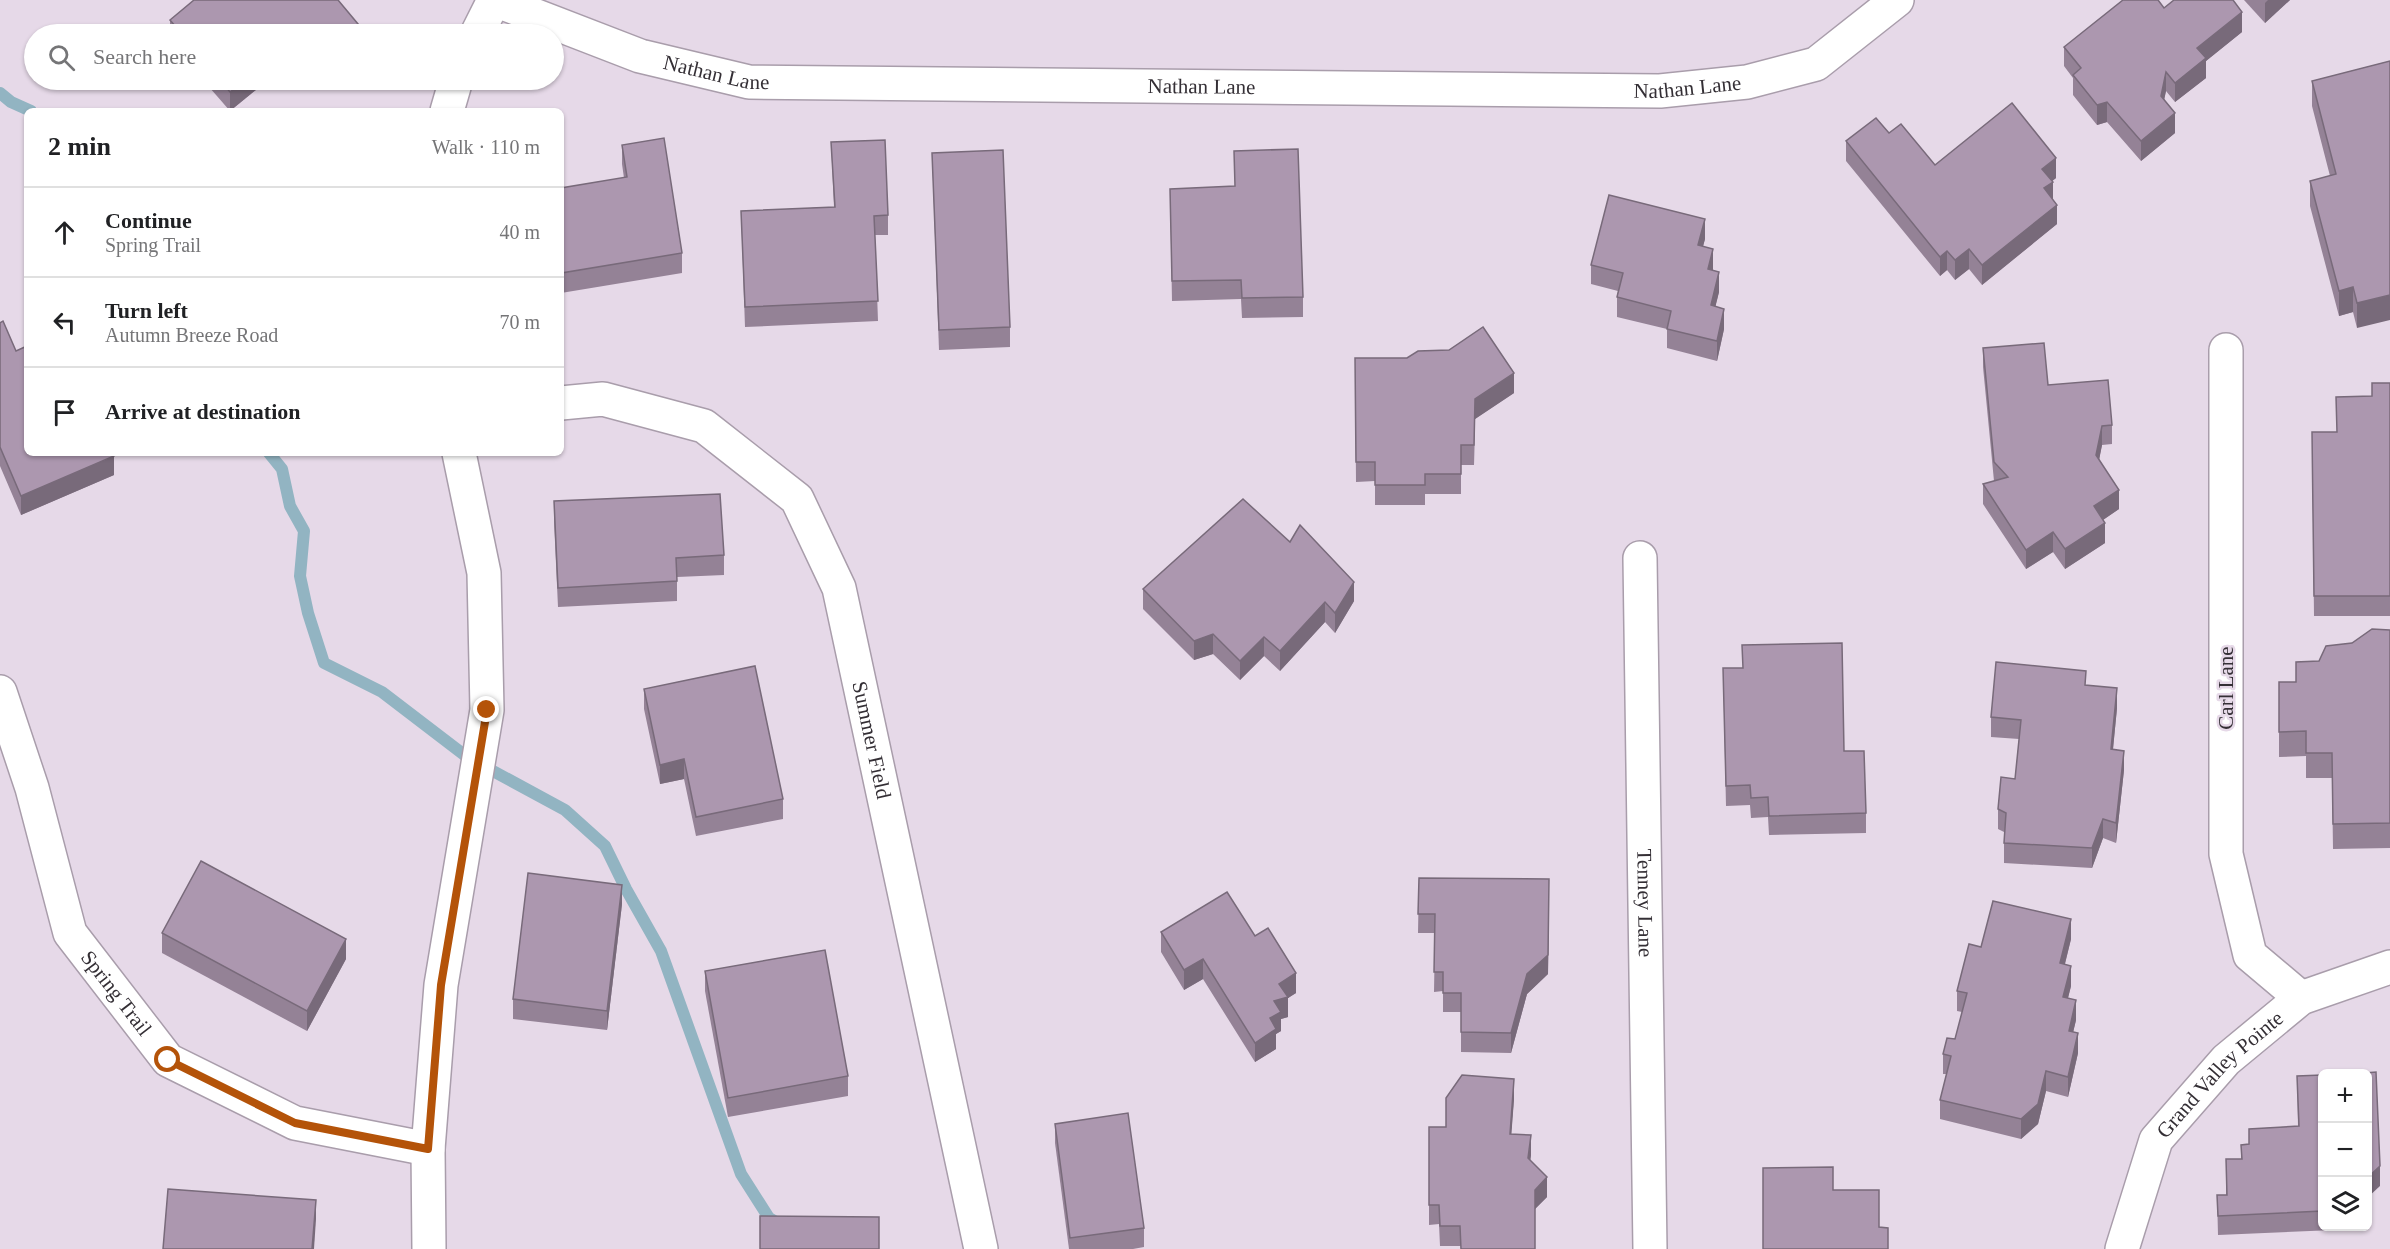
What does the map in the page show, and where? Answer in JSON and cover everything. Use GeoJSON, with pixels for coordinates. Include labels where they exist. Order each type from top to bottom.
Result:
{"type":"FeatureCollection","features":[{"type":"Feature","properties":{"kind":"street","name":"Nathan Lane"},"geometry":{"type":"LineString","coordinates":[[494,0],[557,24]]}},
{"type":"Feature","properties":{"kind":"street"},"geometry":{"type":"LineString","coordinates":[[482,24],[494,0]]}},
{"type":"Feature","properties":{"kind":"street","name":"Nathan Lane"},"geometry":{"type":"LineString","coordinates":[[564,27],[640,56],[749,82],[1660,91],[1747,82],[1816,64],[1897,0]]}},
{"type":"Feature","properties":{"kind":"street"},"geometry":{"type":"LineString","coordinates":[[448,108],[453,90]]}},
{"type":"Feature","properties":{"kind":"street","name":"Carl Lane"},"geometry":{"type":"LineString","coordinates":[[2226,350],[2226,854],[2250,955],[2301,998]]}},
{"type":"Feature","properties":{"kind":"street","name":"Summer Field"},"geometry":{"type":"LineString","coordinates":[[564,403],[603,399],[704,426],[797,499],[839,588],[981,1249]]}},
{"type":"Feature","properties":{"kind":"street"},"geometry":{"type":"LineString","coordinates":[[429,1249],[428,1149],[441,985],[487,710],[484,573],[460,456]]}},
{"type":"Feature","properties":{"kind":"street","name":"Tenney Lane"},"geometry":{"type":"LineString","coordinates":[[1640,558],[1650,1249]]}},
{"type":"Feature","properties":{"kind":"street","name":"Spring Trail"},"geometry":{"type":"LineString","coordinates":[[0,692],[32,788],[70,933],[168,1060],[295,1123],[428,1149]]}},
{"type":"Feature","properties":{"kind":"street","name":"Grand Valley Pointe"},"geometry":{"type":"LineString","coordinates":[[2122,1249],[2156,1140],[2226,1060],[2301,998],[2390,967]]}},
{"type":"Feature","properties":{"kind":"building"},"geometry":{"type":"Polygon","coordinates":[[[194,0],[338,0],[358,24],[173,24],[170,20],[194,0]]]}},
{"type":"Feature","properties":{"kind":"building"},"geometry":{"type":"Polygon","coordinates":[[[2123,0],[2158,0],[2164,8],[2174,0],[2233,0],[2242,12],[2197,48],[2206,58],[2175,83],[2166,72],[2161,96],[2175,113],[2141,141],[2107,102],[2097,105],[2073,75],[2081,68],[2064,47],[2123,0]]]}},
{"type":"Feature","properties":{"kind":"building"},"geometry":{"type":"Polygon","coordinates":[[[2390,61],[2390,295],[2357,303],[2353,287],[2339,291],[2310,181],[2336,174],[2312,81],[2390,61]]]}},
{"type":"Feature","properties":{"kind":"building"},"geometry":{"type":"Polygon","coordinates":[[[2012,103],[2056,158],[2042,169],[2053,182],[2044,188],[2057,205],[1982,265],[1969,249],[1955,260],[1947,251],[1940,257],[1846,141],[1876,118],[1889,133],[1901,124],[1935,165],[2012,103]]]}},
{"type":"Feature","properties":{"kind":"building"},"geometry":{"type":"Polygon","coordinates":[[[664,138],[682,253],[564,273],[564,188],[627,177],[622,145],[664,138]]]}},
{"type":"Feature","properties":{"kind":"building"},"geometry":{"type":"Polygon","coordinates":[[[885,140],[888,215],[874,216],[878,301],[745,307],[741,211],[835,207],[831,142],[885,140]]]}},
{"type":"Feature","properties":{"kind":"building"},"geometry":{"type":"Polygon","coordinates":[[[1298,149],[1303,297],[1242,298],[1241,280],[1172,281],[1170,189],[1235,186],[1234,151],[1298,149]]]}},
{"type":"Feature","properties":{"kind":"building"},"geometry":{"type":"Polygon","coordinates":[[[1003,150],[1010,327],[939,330],[932,153],[1003,150]]]}},
{"type":"Feature","properties":{"kind":"building"},"geometry":{"type":"Polygon","coordinates":[[[1609,195],[1705,219],[1698,245],[1713,249],[1708,269],[1719,272],[1711,305],[1724,309],[1717,341],[1667,329],[1671,311],[1617,297],[1623,273],[1591,265],[1609,195]]]}},
{"type":"Feature","properties":{"kind":"building"},"geometry":{"type":"Polygon","coordinates":[[[3,321],[16,351],[24,347],[24,456],[114,456],[21,496],[0,447],[0,323],[3,321]]]}},
{"type":"Feature","properties":{"kind":"building"},"geometry":{"type":"Polygon","coordinates":[[[1483,327],[1514,373],[1475,399],[1474,445],[1461,445],[1461,474],[1425,474],[1425,485],[1375,485],[1375,462],[1356,462],[1355,358],[1407,358],[1418,351],[1449,350],[1483,327]]]}},
{"type":"Feature","properties":{"kind":"building"},"geometry":{"type":"Polygon","coordinates":[[[2044,343],[2048,385],[2108,380],[2112,425],[2102,426],[2096,455],[2119,490],[2094,506],[2105,523],[2065,549],[2053,532],[2026,550],[1983,484],[2008,477],[1994,462],[1983,348],[2044,343]]]}},
{"type":"Feature","properties":{"kind":"building"},"geometry":{"type":"Polygon","coordinates":[[[2372,383],[2390,383],[2390,596],[2314,596],[2312,432],[2337,432],[2336,397],[2372,396],[2372,383]]]}},
{"type":"Feature","properties":{"kind":"building"},"geometry":{"type":"Polygon","coordinates":[[[720,494],[724,555],[676,558],[677,581],[558,588],[554,501],[720,494]]]}},
{"type":"Feature","properties":{"kind":"building"},"geometry":{"type":"Polygon","coordinates":[[[1243,499],[1290,542],[1300,525],[1354,582],[1335,613],[1325,602],[1280,651],[1264,637],[1240,661],[1213,634],[1194,641],[1143,589],[1243,499]]]}},
{"type":"Feature","properties":{"kind":"building"},"geometry":{"type":"Polygon","coordinates":[[[2372,629],[2390,630],[2390,823],[2333,824],[2332,753],[2306,753],[2306,731],[2279,732],[2279,682],[2296,682],[2296,662],[2319,661],[2326,646],[2352,643],[2372,629]]]}},
{"type":"Feature","properties":{"kind":"building"},"geometry":{"type":"Polygon","coordinates":[[[1842,643],[1844,751],[1864,751],[1866,813],[1769,816],[1768,797],[1751,798],[1750,785],[1726,786],[1723,668],[1743,668],[1742,645],[1842,643]]]}},
{"type":"Feature","properties":{"kind":"building"},"geometry":{"type":"Polygon","coordinates":[[[1996,662],[2086,671],[2085,685],[2117,688],[2111,749],[2124,751],[2116,823],[2103,819],[2092,848],[2004,843],[2006,813],[1998,809],[2001,777],[2015,779],[2021,720],[1991,717],[1996,662]]]}},
{"type":"Feature","properties":{"kind":"building"},"geometry":{"type":"Polygon","coordinates":[[[755,666],[783,799],[696,817],[684,759],[660,765],[644,689],[755,666]]]}},
{"type":"Feature","properties":{"kind":"building"},"geometry":{"type":"Polygon","coordinates":[[[201,861],[346,939],[307,1011],[162,933],[201,861]]]}},
{"type":"Feature","properties":{"kind":"building"},"geometry":{"type":"Polygon","coordinates":[[[528,873],[622,885],[607,1011],[513,999],[528,873]]]}},
{"type":"Feature","properties":{"kind":"building"},"geometry":{"type":"Polygon","coordinates":[[[1419,878],[1549,879],[1548,955],[1527,974],[1511,1033],[1461,1032],[1461,993],[1443,993],[1443,972],[1434,972],[1435,914],[1418,914],[1419,878]]]}},
{"type":"Feature","properties":{"kind":"building"},"geometry":{"type":"Polygon","coordinates":[[[1227,892],[1255,936],[1268,928],[1296,973],[1279,984],[1288,997],[1274,1001],[1281,1012],[1270,1018],[1276,1029],[1255,1043],[1203,959],[1184,970],[1161,932],[1227,892]]]}},
{"type":"Feature","properties":{"kind":"building"},"geometry":{"type":"Polygon","coordinates":[[[1993,901],[2071,919],[2060,963],[2071,966],[2063,997],[2076,1000],[2069,1031],[2078,1033],[2068,1077],[2046,1071],[2038,1104],[2021,1119],[1940,1100],[1951,1056],[1943,1054],[1947,1038],[1955,1039],[1967,993],[1957,991],[1969,944],[1981,947],[1993,901]]]}},
{"type":"Feature","properties":{"kind":"building"},"geometry":{"type":"Polygon","coordinates":[[[825,950],[848,1076],[728,1098],[705,971],[825,950]]]}},
{"type":"Feature","properties":{"kind":"building"},"geometry":{"type":"Polygon","coordinates":[[[2372,1072],[2376,1072],[2380,1166],[2372,1173],[2372,1123],[2372,1072]]]}},
{"type":"Feature","properties":{"kind":"building"},"geometry":{"type":"Polygon","coordinates":[[[1462,1075],[1514,1079],[1510,1134],[1531,1135],[1528,1158],[1547,1177],[1535,1190],[1535,1249],[1461,1249],[1460,1226],[1440,1226],[1439,1205],[1429,1205],[1429,1127],[1446,1127],[1446,1098],[1462,1075]]]}},
{"type":"Feature","properties":{"kind":"building"},"geometry":{"type":"Polygon","coordinates":[[[2318,1075],[2318,1211],[2218,1216],[2217,1195],[2227,1195],[2226,1159],[2242,1159],[2241,1145],[2249,1144],[2249,1129],[2299,1126],[2297,1076],[2318,1075]]]}},
{"type":"Feature","properties":{"kind":"building"},"geometry":{"type":"Polygon","coordinates":[[[1128,1113],[1144,1228],[1070,1238],[1055,1124],[1128,1113]]]}},
{"type":"Feature","properties":{"kind":"building"},"geometry":{"type":"Polygon","coordinates":[[[1833,1167],[1833,1190],[1879,1190],[1879,1227],[1888,1228],[1888,1249],[1763,1249],[1763,1168],[1833,1167]]]}},
{"type":"Feature","properties":{"kind":"building"},"geometry":{"type":"Polygon","coordinates":[[[168,1189],[316,1200],[312,1249],[163,1249],[168,1189]]]}},
{"type":"Feature","properties":{"kind":"building"},"geometry":{"type":"Polygon","coordinates":[[[760,1216],[879,1217],[879,1249],[760,1249],[760,1216]]]}},
{"type":"Feature","properties":{"kind":"waterway"},"geometry":{"type":"LineString","coordinates":[[0,93],[11,102],[24,108]]}},
{"type":"Feature","properties":{"kind":"waterway"},"geometry":{"type":"LineString","coordinates":[[271,456],[282,469],[290,506],[304,531],[300,576],[308,613],[324,663],[382,692],[467,757],[565,810],[605,846],[661,951],[741,1174],[769,1218],[779,1224]]}},
{"type":"Feature","properties":{"kind":"route"},"geometry":{"type":"LineString","coordinates":[[168,1060],[295,1123],[428,1149],[441,985],[487,710]]}}]}
